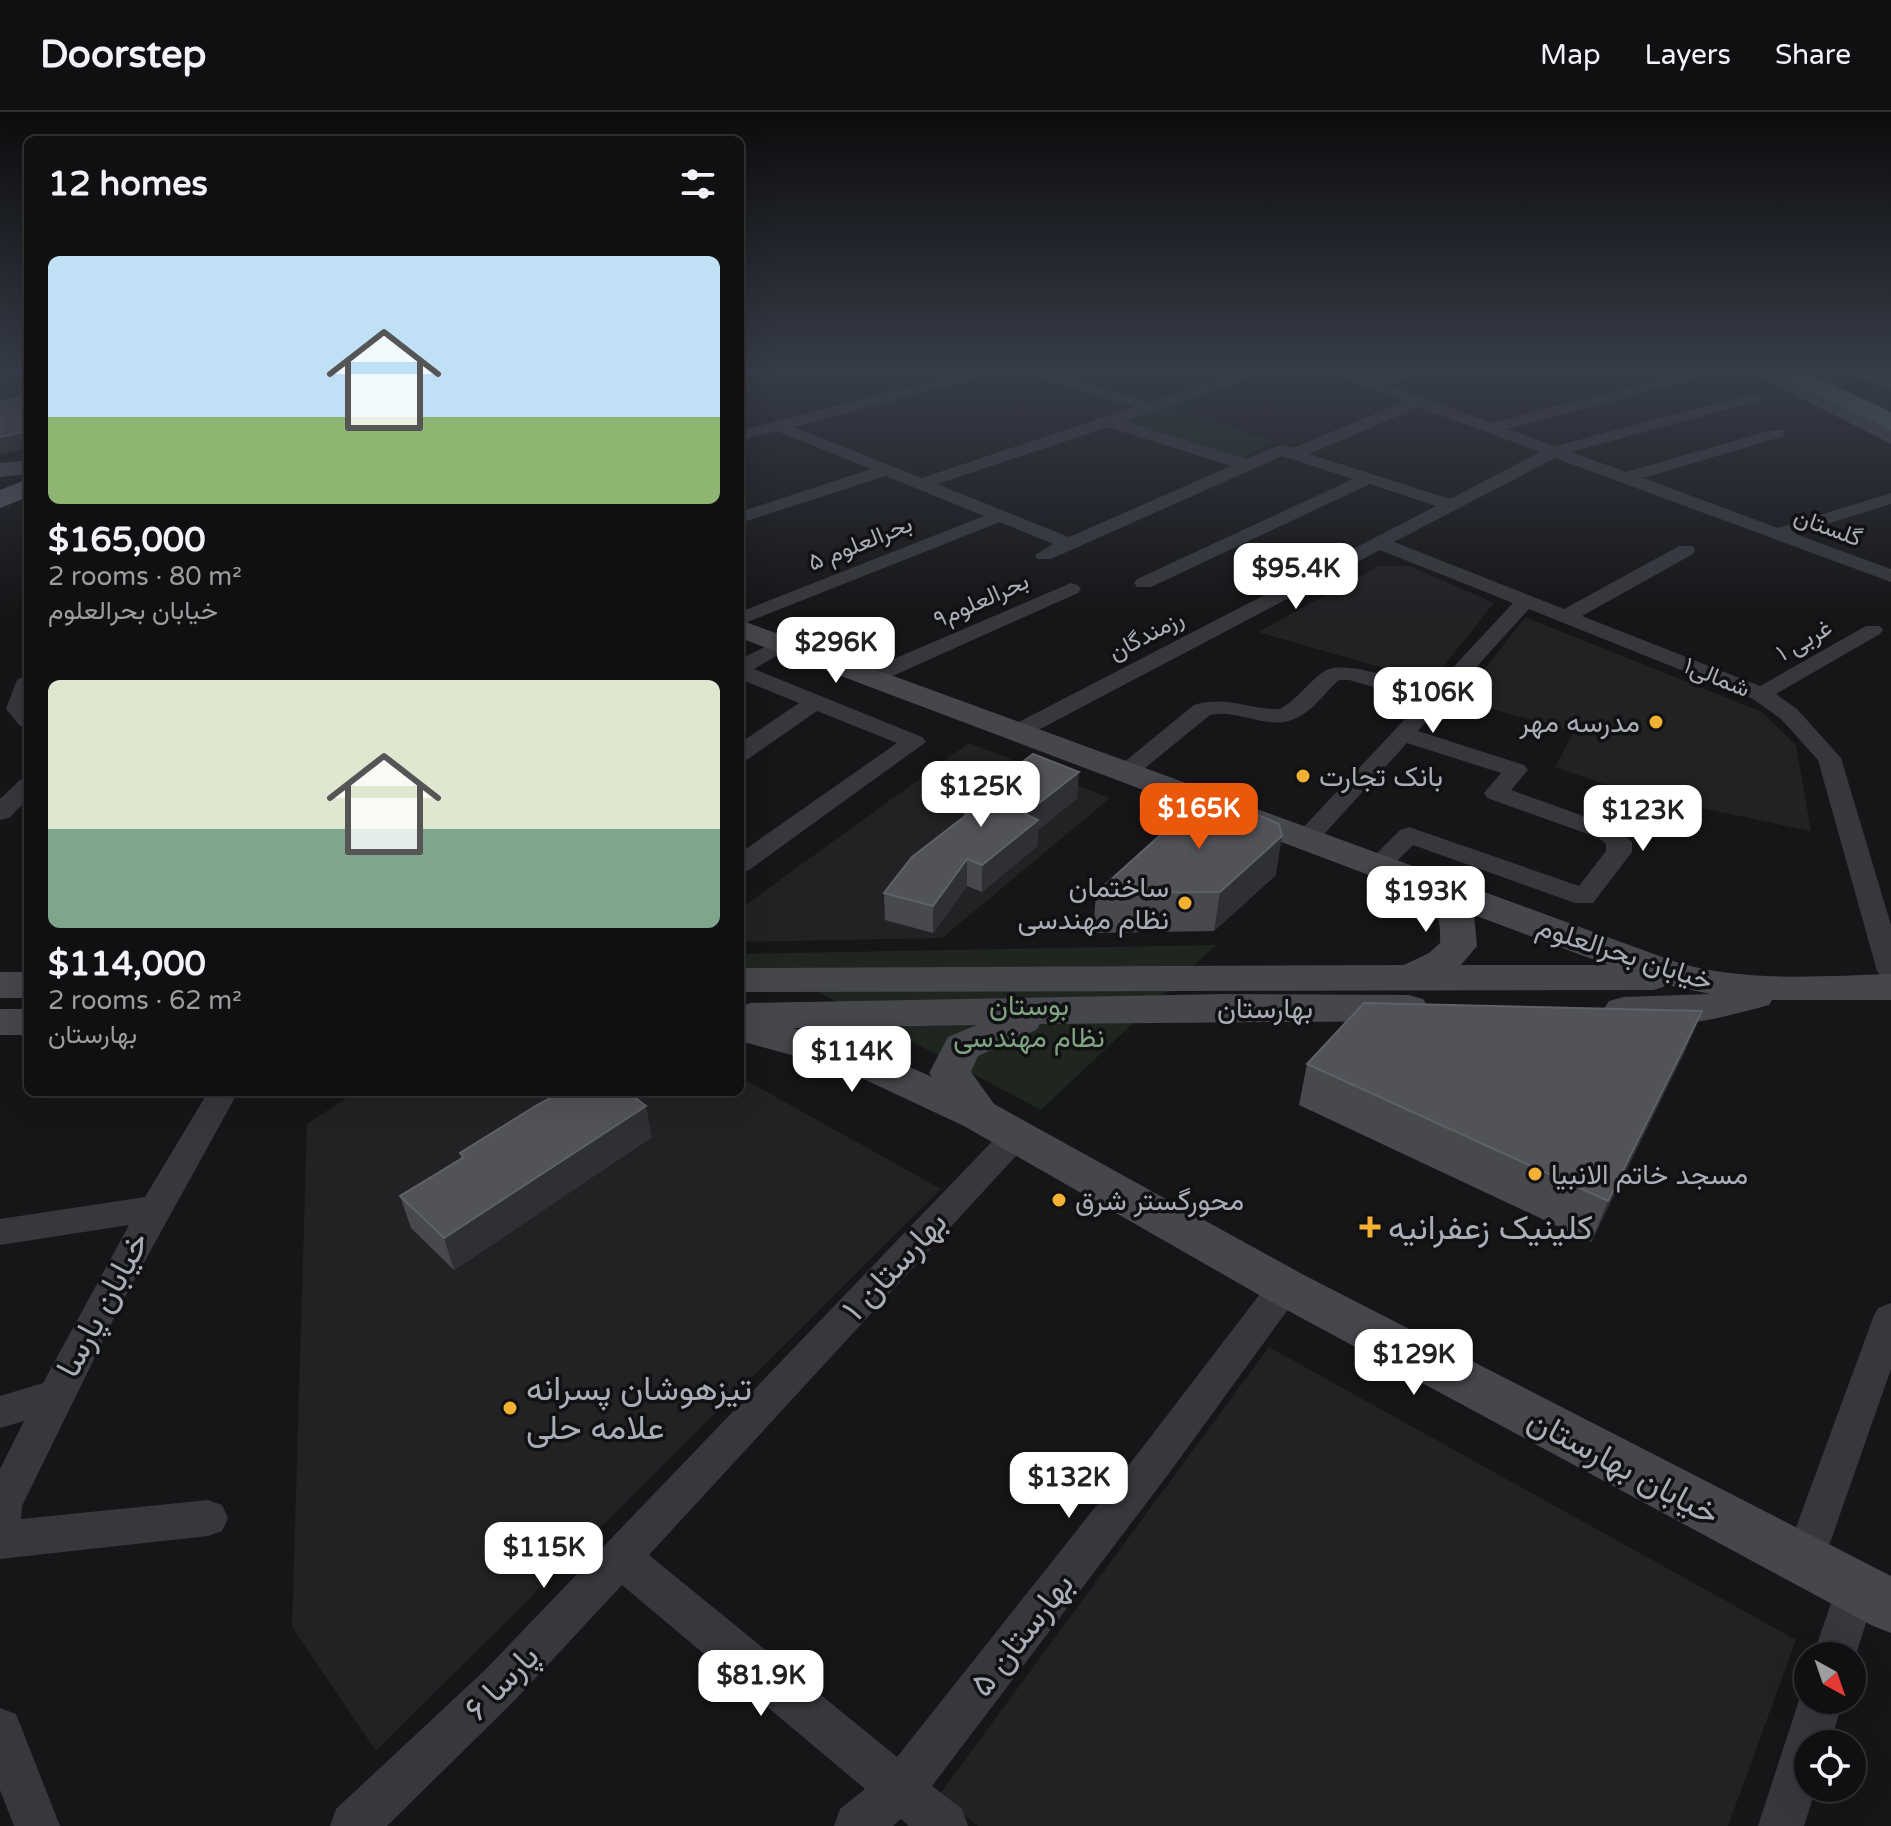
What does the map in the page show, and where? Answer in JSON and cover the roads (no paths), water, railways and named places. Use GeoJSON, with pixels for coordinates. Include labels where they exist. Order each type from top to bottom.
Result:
{"type":"FeatureCollection","features":[{"type":"Feature","properties":{"kind":"main road"},"geometry":{"type":"LineString","coordinates":[[0,471],[24,468]]}},
{"type":"Feature","properties":{"kind":"main road"},"geometry":{"type":"LineString","coordinates":[[0,500],[24,489]]}},
{"type":"Feature","properties":{"kind":"street"},"geometry":{"type":"LineString","coordinates":[[844,453],[1070,544]]}},
{"type":"Feature","properties":{"kind":"street"},"geometry":{"type":"LineString","coordinates":[[921,484],[1013,453]]}},
{"type":"Feature","properties":{"kind":"street"},"geometry":{"type":"LineString","coordinates":[[1208,453],[1246,465]]}},
{"type":"Feature","properties":{"kind":"street"},"geometry":{"type":"LineString","coordinates":[[1044,555],[1274,453]]}},
{"type":"Feature","properties":{"kind":"street"},"geometry":{"type":"LineString","coordinates":[[1291,453],[1452,505]]}},
{"type":"Feature","properties":{"kind":"street","name":"رزمندگان"},"geometry":{"type":"LineString","coordinates":[[1017,732],[1551,453]]}},
{"type":"Feature","properties":{"kind":"street","name":"گلستان"},"geometry":{"type":"LineString","coordinates":[[1560,453],[1891,576]]}},
{"type":"Feature","properties":{"kind":"street"},"geometry":{"type":"LineString","coordinates":[[1625,478],[1710,453]]}},
{"type":"Feature","properties":{"kind":"street"},"geometry":{"type":"LineString","coordinates":[[744,517],[886,470]]}},
{"type":"Feature","properties":{"kind":"street"},"geometry":{"type":"LineString","coordinates":[[1144,583],[1369,478]]}},
{"type":"Feature","properties":{"kind":"street"},"geometry":{"type":"LineString","coordinates":[[1777,534],[1891,498]]}},
{"type":"Feature","properties":{"kind":"street","name":"بحرالعلوم ۵"},"geometry":{"type":"LineString","coordinates":[[744,617],[999,516]]}},
{"type":"Feature","properties":{"kind":"street","name":"شمالی۱"},"geometry":{"type":"LineString","coordinates":[[1379,543],[1761,694],[1789,714],[1829,758],[1891,971]]}},
{"type":"Feature","properties":{"kind":"street"},"geometry":{"type":"LineString","coordinates":[[1565,617],[1686,550]]}},
{"type":"Feature","properties":{"kind":"street","name":"بحرالعلوم۹"},"geometry":{"type":"LineString","coordinates":[[869,678],[1071,589]]}},
{"type":"Feature","properties":{"kind":"street"},"geometry":{"type":"LineString","coordinates":[[1307,838],[1526,601]]}},
{"type":"Feature","properties":{"kind":"street","name":"خیابان بحرالعلوم"},"geometry":{"type":"LineString","coordinates":[[744,629],[1627,959],[1689,979],[1787,988],[1891,987]]}},
{"type":"Feature","properties":{"kind":"street","name":"غربی ۱"},"geometry":{"type":"LineString","coordinates":[[1761,694],[1873,630]]}},
{"type":"Feature","properties":{"kind":"street"},"geometry":{"type":"LineString","coordinates":[[744,667],[783,644]]}},
{"type":"Feature","properties":{"kind":"street"},"geometry":{"type":"LineString","coordinates":[[744,671],[914,742],[744,862]]}},
{"type":"Feature","properties":{"kind":"street"},"geometry":{"type":"LineString","coordinates":[[1126,772],[1202,710],[1213,705],[1228,705],[1281,716],[1294,711],[1334,674],[1350,674],[1436,698]]}},
{"type":"Feature","properties":{"kind":"street"},"geometry":{"type":"LineString","coordinates":[[24,691],[17,709],[24,717]]}},
{"type":"Feature","properties":{"kind":"street"},"geometry":{"type":"LineString","coordinates":[[744,751],[815,702]]}},
{"type":"Feature","properties":{"kind":"street"},"geometry":{"type":"LineString","coordinates":[[1379,865],[1409,835],[1584,897],[1619,852],[1619,842],[1600,829],[1496,793],[1516,770],[1403,734]]}},
{"type":"Feature","properties":{"kind":"street"},"geometry":{"type":"LineString","coordinates":[[0,813],[24,789]]}},
{"type":"Feature","properties":{"kind":"street"},"geometry":{"type":"LineString","coordinates":[[1410,977],[1442,962],[1458,946],[1461,922],[1451,903],[1433,886]]}},
{"type":"Feature","properties":{"kind":"street","name":"بهارستان"},"geometry":{"type":"LineString","coordinates":[[744,1016],[1046,1013],[1217,992],[1410,977],[1689,979]]}},
{"type":"Feature","properties":{"kind":"street","name":"بهارستان"},"geometry":{"type":"LineString","coordinates":[[744,980],[1217,992],[1700,1010],[1787,988]]}},
{"type":"Feature","properties":{"kind":"street"},"geometry":{"type":"LineString","coordinates":[[0,1022],[22,992]]}},
{"type":"Feature","properties":{"kind":"street"},"geometry":{"type":"LineString","coordinates":[[997,1126],[950,1073],[962,1047],[1046,1013]]}},
{"type":"Feature","properties":{"kind":"street","name":"خیابان بهارستان"},"geometry":{"type":"LineString","coordinates":[[744,1029],[853,1058],[997,1126],[1285,1287],[1874,1597]]}},
{"type":"Feature","properties":{"kind":"street","name":"خیابان پارسا"},"geometry":{"type":"LineString","coordinates":[[0,1525],[2,1506],[53,1396],[153,1209],[221,1096]]}},
{"type":"Feature","properties":{"kind":"street","name":"بهارستان ۱"},"geometry":{"type":"LineString","coordinates":[[774,1394],[997,1126]]}},
{"type":"Feature","properties":{"kind":"street"},"geometry":{"type":"LineString","coordinates":[[0,1232],[153,1209]]}},
{"type":"Feature","properties":{"kind":"street","name":"بهارستان ۵"},"geometry":{"type":"LineString","coordinates":[[857,1826],[901,1789],[1153,1464],[1285,1287]]}},
{"type":"Feature","properties":{"kind":"street"},"geometry":{"type":"LineString","coordinates":[[1804,1560],[1891,1318]]}},
{"type":"Feature","properties":{"kind":"street","name":"پارسا ۶"},"geometry":{"type":"LineString","coordinates":[[353,1826],[500,1685],[774,1394]]}},
{"type":"Feature","properties":{"kind":"street"},"geometry":{"type":"LineString","coordinates":[[0,1412],[53,1396]]}},
{"type":"Feature","properties":{"kind":"street"},"geometry":{"type":"LineString","coordinates":[[0,1540],[208,1518]]}},
{"type":"Feature","properties":{"kind":"street"},"geometry":{"type":"LineString","coordinates":[[620,1557],[945,1826]]}},
{"type":"Feature","properties":{"kind":"street"},"geometry":{"type":"LineString","coordinates":[[1844,1642],[1874,1597]]}},
{"type":"Feature","properties":{"kind":"street"},"geometry":{"type":"LineString","coordinates":[[1781,1826],[1817,1714]]}},
{"type":"Feature","properties":{"kind":"street"},"geometry":{"type":"LineString","coordinates":[[0,1730],[37,1826]]}},
{"type":"Feature","properties":{"kind":"place","name":"مدرسه مهر"},"geometry":{"type":"Point","coordinates":[1656,722]}},
{"type":"Feature","properties":{"kind":"place","name":"بانک تجارت"},"geometry":{"type":"Point","coordinates":[1303,776]}},
{"type":"Feature","properties":{"kind":"place","name":"ساختمان نظام مهندسی"},"geometry":{"type":"Point","coordinates":[1185,903]}},
{"type":"Feature","properties":{"kind":"place","name":"مسجد خاتم الانبیا"},"geometry":{"type":"Point","coordinates":[1535,1174]}},
{"type":"Feature","properties":{"kind":"place","name":"محورگستر شرق"},"geometry":{"type":"Point","coordinates":[1059,1200]}},
{"type":"Feature","properties":{"kind":"place","name":"کلینیک زعفرانیه"},"geometry":{"type":"Point","coordinates":[1370,1227]}},
{"type":"Feature","properties":{"kind":"place","name":"تیزهوشان پسرانه علامه حلی"},"geometry":{"type":"Point","coordinates":[510,1408]}},
{"type":"Feature","properties":{"kind":"park label","name":"بوستان نظام مهندسی"},"geometry":{"type":"Point","coordinates":[1029,1021]}}]}
